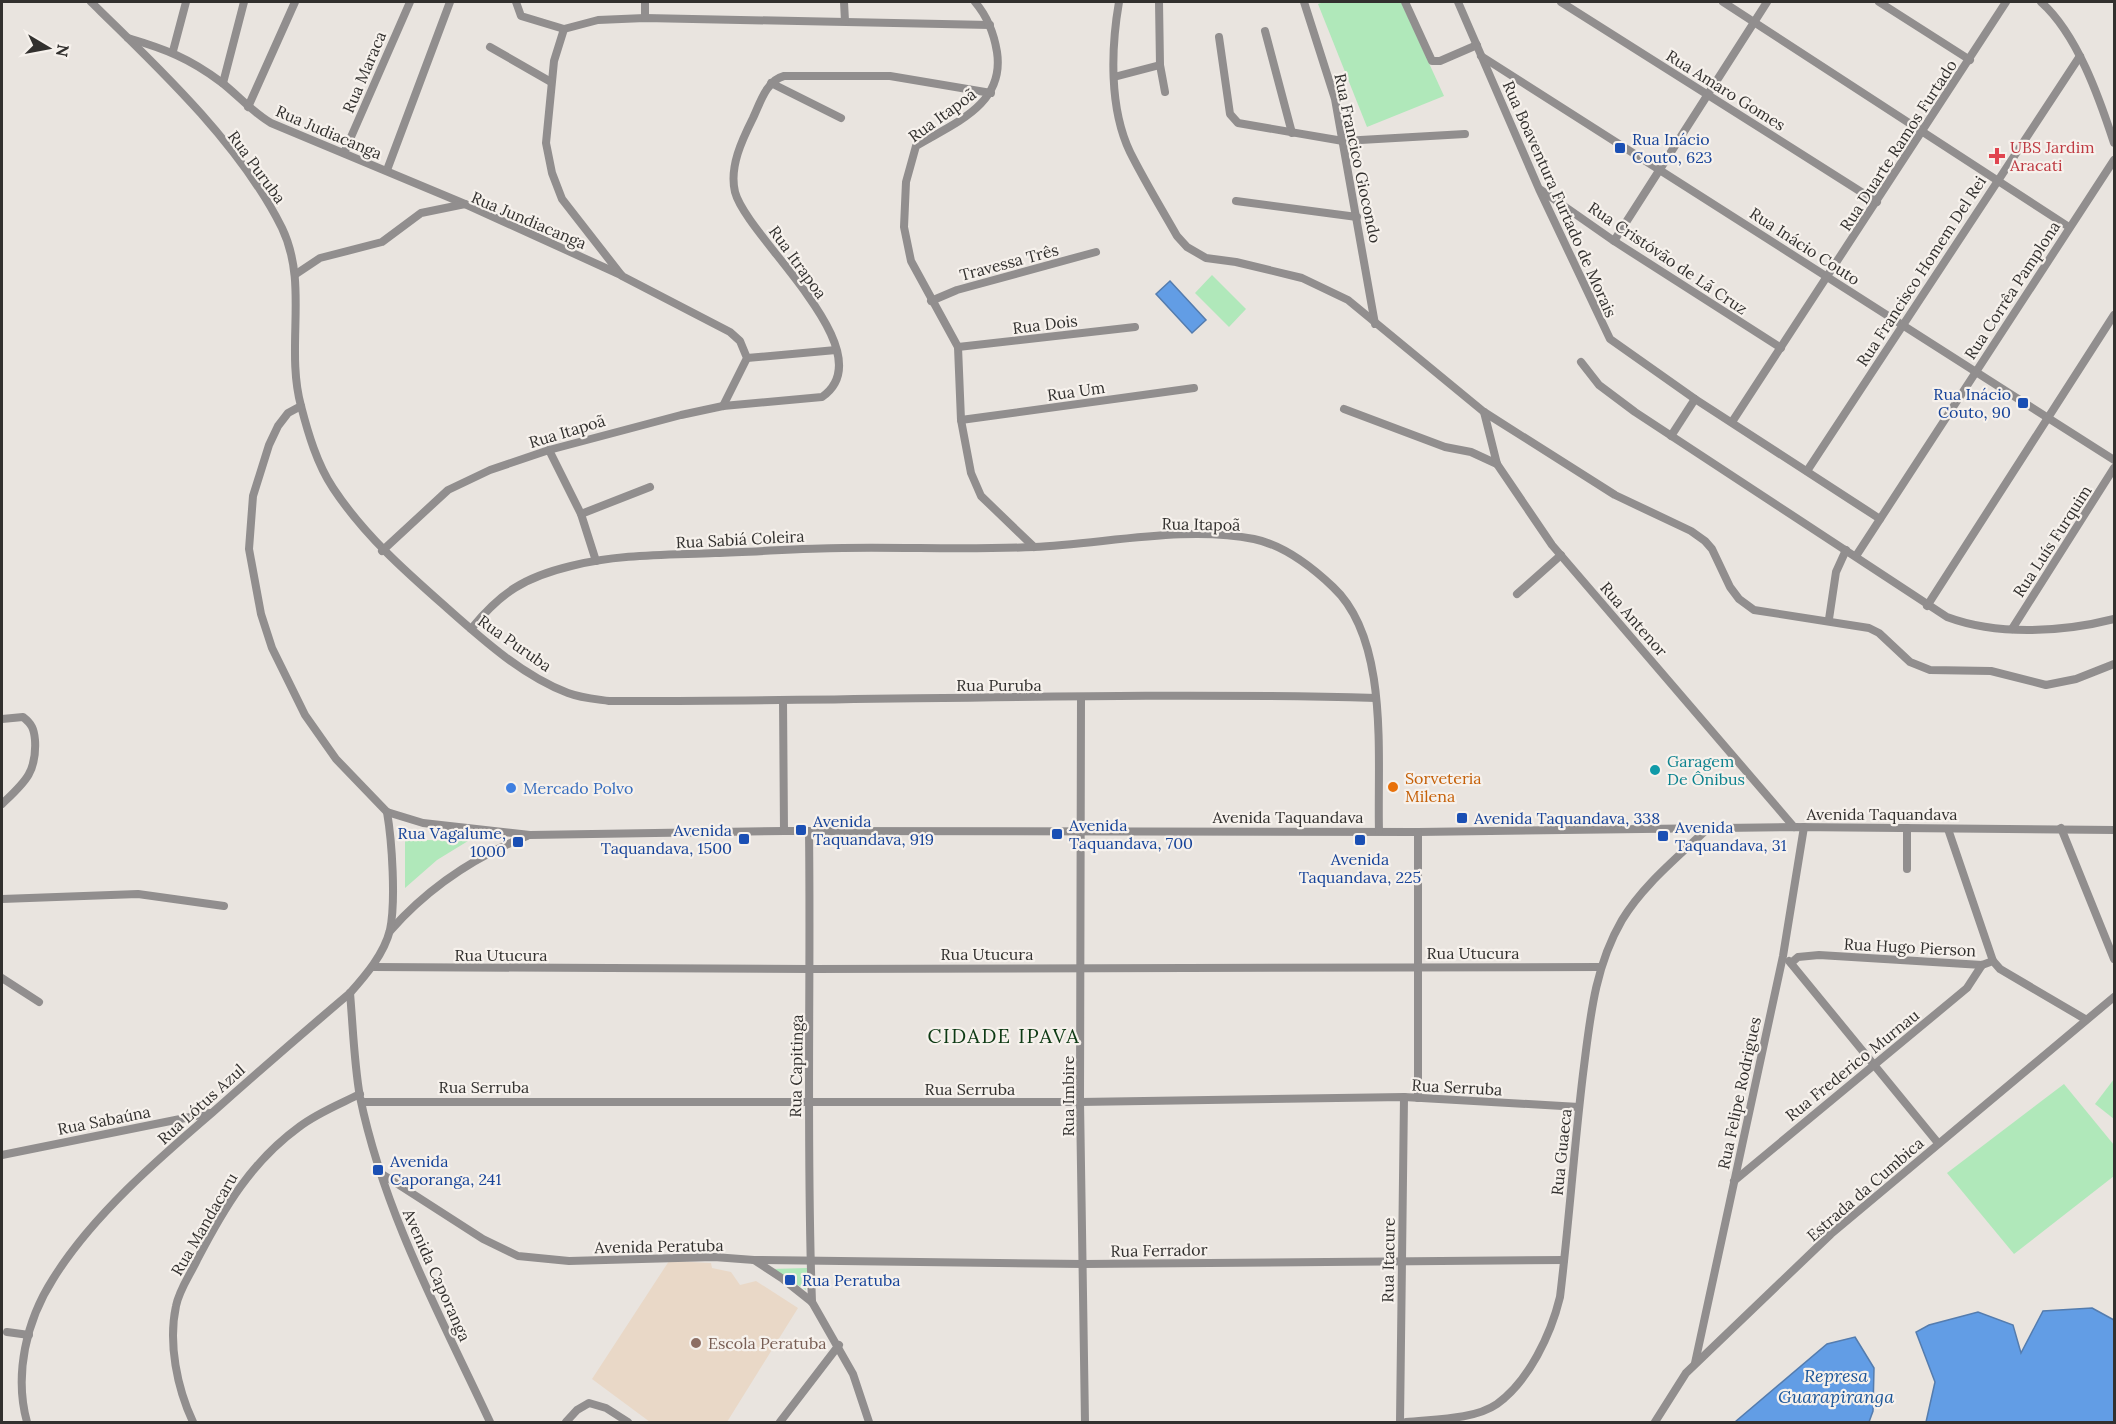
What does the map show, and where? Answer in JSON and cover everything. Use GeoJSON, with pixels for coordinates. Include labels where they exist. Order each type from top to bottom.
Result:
{"type":"FeatureCollection","features":[{"type":"Feature","properties":{"kind":"street","name":"Rua Puruba"},"geometry":{"type":"LineString","coordinates":[[92,2],[201,116],[268,201],[283,231],[296,274],[294,347],[301,406],[313,447],[332,487],[382,551],[471,630],[528,672],[567,693],[585,699],[1081,698],[1228,694],[1376,698]]}},
{"type":"Feature","properties":{"kind":"street"},"geometry":{"type":"LineString","coordinates":[[173,51],[186,2]]}},
{"type":"Feature","properties":{"kind":"street"},"geometry":{"type":"LineString","coordinates":[[223,83],[244,2]]}},
{"type":"Feature","properties":{"kind":"street"},"geometry":{"type":"LineString","coordinates":[[248,107],[295,2]]}},
{"type":"Feature","properties":{"kind":"street","name":"Rua Maraca"},"geometry":{"type":"LineString","coordinates":[[344,153],[410,2]]}},
{"type":"Feature","properties":{"kind":"street"},"geometry":{"type":"LineString","coordinates":[[387,170],[450,2]]}},
{"type":"Feature","properties":{"kind":"street"},"geometry":{"type":"LineString","coordinates":[[516,2],[522,16],[564,29],[598,20],[645,18],[990,25]]}},
{"type":"Feature","properties":{"kind":"street"},"geometry":{"type":"LineString","coordinates":[[645,2],[645,18]]}},
{"type":"Feature","properties":{"kind":"street"},"geometry":{"type":"LineString","coordinates":[[844,2],[845,21]]}},
{"type":"Feature","properties":{"kind":"street","name":"Rua Itapoã"},"geometry":{"type":"LineString","coordinates":[[975,2],[990,25],[999,63],[997,82],[982,104],[916,146],[912,153],[906,182],[904,227],[911,261],[958,347],[961,420],[971,473],[981,496],[1000,518],[1034,548],[1171,536],[1224,536],[1256,539],[1290,554],[1316,572],[1351,608],[1369,652],[1376,698],[1378,831]]}},
{"type":"Feature","properties":{"kind":"street"},"geometry":{"type":"LineString","coordinates":[[1119,2],[1114,77],[1119,116],[1129,150],[1177,236],[1187,247],[1206,258],[1236,262],[1302,278],[1348,300],[1484,412],[1616,495],[1691,531],[1705,541],[1712,549],[1739,599],[1754,610],[1767,614],[1829,619],[1869,628],[1879,633],[1910,662],[1930,670],[1991,671],[2046,686],[2115,664]]}},
{"type":"Feature","properties":{"kind":"street"},"geometry":{"type":"LineString","coordinates":[[1159,2],[1160,65],[1165,92]]}},
{"type":"Feature","properties":{"kind":"street","name":"Rua Francico Giocondo"},"geometry":{"type":"LineString","coordinates":[[1304,2],[1330,83],[1343,141],[1375,324]]}},
{"type":"Feature","properties":{"kind":"street"},"geometry":{"type":"LineString","coordinates":[[1405,2],[1432,61],[1437,63],[1477,45]]}},
{"type":"Feature","properties":{"kind":"street","name":"Rua Boaventura Furtado de Morais"},"geometry":{"type":"LineString","coordinates":[[1458,2],[1539,189],[1610,339],[1695,399],[1880,519]]}},
{"type":"Feature","properties":{"kind":"street","name":"Rua Amaro Gomes"},"geometry":{"type":"LineString","coordinates":[[1561,2],[1877,202]]}},
{"type":"Feature","properties":{"kind":"street"},"geometry":{"type":"LineString","coordinates":[[1723,2],[2069,227]]}},
{"type":"Feature","properties":{"kind":"street"},"geometry":{"type":"LineString","coordinates":[[1614,241],[1767,2]]}},
{"type":"Feature","properties":{"kind":"street"},"geometry":{"type":"LineString","coordinates":[[1879,2],[1970,60]]}},
{"type":"Feature","properties":{"kind":"street","name":"Rua Duarte Ramos Furtado"},"geometry":{"type":"LineString","coordinates":[[1732,422],[2006,2]]}},
{"type":"Feature","properties":{"kind":"street"},"geometry":{"type":"LineString","coordinates":[[2042,2],[2055,15],[2080,56],[2115,143]]}},
{"type":"Feature","properties":{"kind":"street"},"geometry":{"type":"LineString","coordinates":[[564,29],[558,45],[551,82],[546,143],[552,173],[562,199],[622,276],[730,332],[740,341],[747,358],[723,406]]}},
{"type":"Feature","properties":{"kind":"street"},"geometry":{"type":"LineString","coordinates":[[1265,31],[1292,132]]}},
{"type":"Feature","properties":{"kind":"street"},"geometry":{"type":"LineString","coordinates":[[1219,37],[1233,119],[1238,123],[1343,141],[1449,137],[1465,134]]}},
{"type":"Feature","properties":{"kind":"street","name":"Rua Judiacanga"},"geometry":{"type":"LineString","coordinates":[[128,38],[173,51],[223,83],[248,107],[271,123],[465,204]]}},
{"type":"Feature","properties":{"kind":"street"},"geometry":{"type":"LineString","coordinates":[[490,47],[551,82]]}},
{"type":"Feature","properties":{"kind":"street","name":"Rua Inácio Couto"},"geometry":{"type":"LineString","coordinates":[[1481,56],[2115,460]]}},
{"type":"Feature","properties":{"kind":"street","name":"Rua Francisco Homem Del Rei"},"geometry":{"type":"LineString","coordinates":[[1807,471],[1996,180],[2080,56]]}},
{"type":"Feature","properties":{"kind":"street"},"geometry":{"type":"LineString","coordinates":[[1114,77],[1160,65]]}},
{"type":"Feature","properties":{"kind":"street"},"geometry":{"type":"LineString","coordinates":[[771,83],[784,76],[890,76],[991,93]]}},
{"type":"Feature","properties":{"kind":"street"},"geometry":{"type":"LineString","coordinates":[[771,83],[841,118]]}},
{"type":"Feature","properties":{"kind":"street","name":"Rua Itrapoa"},"geometry":{"type":"LineString","coordinates":[[723,406],[822,397],[832,390],[838,377],[836,350],[810,297],[746,215],[735,192],[737,156],[771,83]]}},
{"type":"Feature","properties":{"kind":"street","name":"Rua Corrêa Pamplona"},"geometry":{"type":"LineString","coordinates":[[1856,556],[2069,227],[2115,160]]}},
{"type":"Feature","properties":{"kind":"street","name":"Rua Cristóvão de Lã Cruz"},"geometry":{"type":"LineString","coordinates":[[1539,189],[1614,241],[1781,348]]}},
{"type":"Feature","properties":{"kind":"street"},"geometry":{"type":"LineString","coordinates":[[1236,201],[1357,217]]}},
{"type":"Feature","properties":{"kind":"street","name":"Rua Jundiacanga"},"geometry":{"type":"LineString","coordinates":[[296,274],[320,258],[382,242],[421,213],[465,204],[622,276]]}},
{"type":"Feature","properties":{"kind":"street","name":"Travessa Três"},"geometry":{"type":"LineString","coordinates":[[931,301],[957,290],[1096,252]]}},
{"type":"Feature","properties":{"kind":"street"},"geometry":{"type":"LineString","coordinates":[[1927,606],[2115,315]]}},
{"type":"Feature","properties":{"kind":"street","name":"Rua Dois"},"geometry":{"type":"LineString","coordinates":[[958,347],[1135,327]]}},
{"type":"Feature","properties":{"kind":"street"},"geometry":{"type":"LineString","coordinates":[[747,358],[836,350]]}},
{"type":"Feature","properties":{"kind":"street"},"geometry":{"type":"LineString","coordinates":[[1581,362],[1599,385],[1671,436],[1856,556],[1927,606],[1959,622],[2012,629],[2063,626],[2115,619]]}},
{"type":"Feature","properties":{"kind":"street","name":"Rua Um"},"geometry":{"type":"LineString","coordinates":[[961,420],[1194,388]]}},
{"type":"Feature","properties":{"kind":"street"},"geometry":{"type":"LineString","coordinates":[[1671,436],[1695,399]]}},
{"type":"Feature","properties":{"kind":"street"},"geometry":{"type":"LineString","coordinates":[[301,406],[288,413],[279,426],[269,445],[253,496],[249,549],[253,582],[272,648],[305,715],[336,759],[387,812]]}},
{"type":"Feature","properties":{"kind":"street","name":"Rua Itapoã"},"geometry":{"type":"LineString","coordinates":[[382,551],[448,490],[490,470],[636,425],[723,406]]}},
{"type":"Feature","properties":{"kind":"street"},"geometry":{"type":"LineString","coordinates":[[1344,409],[1445,447],[1471,452],[1497,464]]}},
{"type":"Feature","properties":{"kind":"street","name":"Rua Antenor"},"geometry":{"type":"LineString","coordinates":[[1484,412],[1497,464],[1561,555],[1794,827]]}},
{"type":"Feature","properties":{"kind":"street"},"geometry":{"type":"LineString","coordinates":[[549,450],[580,513],[596,561]]}},
{"type":"Feature","properties":{"kind":"street","name":"Rua Luís Furquim"},"geometry":{"type":"LineString","coordinates":[[2012,629],[2115,468]]}},
{"type":"Feature","properties":{"kind":"street"},"geometry":{"type":"LineString","coordinates":[[580,513],[650,487]]}},
{"type":"Feature","properties":{"kind":"street","name":"Rua Sabiá Coleira"},"geometry":{"type":"LineString","coordinates":[[471,630],[494,601],[520,584],[554,571],[596,561],[840,548],[1034,548]]}},
{"type":"Feature","properties":{"kind":"street"},"geometry":{"type":"LineString","coordinates":[[1829,619],[1836,572],[1846,550]]}},
{"type":"Feature","properties":{"kind":"street"},"geometry":{"type":"LineString","coordinates":[[1517,594],[1561,555]]}},
{"type":"Feature","properties":{"kind":"street","name":"Rua Imbire"},"geometry":{"type":"LineString","coordinates":[[1081,698],[1080,1102],[1085,1422]]}},
{"type":"Feature","properties":{"kind":"street"},"geometry":{"type":"LineString","coordinates":[[783,700],[784,831]]}},
{"type":"Feature","properties":{"kind":"street"},"geometry":{"type":"LineString","coordinates":[[2,719],[23,717],[31,723],[34,730],[36,760],[23,783],[2,804]]}},
{"type":"Feature","properties":{"kind":"street","name":"Avenida Taquandava"},"geometry":{"type":"LineString","coordinates":[[387,812],[440,827],[530,835],[784,831],[1418,832],[1495,829],[1706,830],[1794,827],[2115,830]]}},
{"type":"Feature","properties":{"kind":"street","name":"Rua Lótus Azul"},"geometry":{"type":"LineString","coordinates":[[27,1422],[20,1389],[29,1335],[52,1280],[70,1255],[122,1196],[183,1136],[350,993],[373,967],[390,931],[392,856],[387,812]]}},
{"type":"Feature","properties":{"kind":"street","name":"Rua Felipe Rodrigues"},"geometry":{"type":"LineString","coordinates":[[1695,1363],[1783,956],[1804,828]]}},
{"type":"Feature","properties":{"kind":"street"},"geometry":{"type":"LineString","coordinates":[[1907,828],[1907,870]]}},
{"type":"Feature","properties":{"kind":"street"},"geometry":{"type":"LineString","coordinates":[[2061,828],[2115,959]]}},
{"type":"Feature","properties":{"kind":"street"},"geometry":{"type":"LineString","coordinates":[[1948,829],[1993,961]]}},
{"type":"Feature","properties":{"kind":"street","name":"Rua Guaeca"},"geometry":{"type":"LineString","coordinates":[[1406,1422],[1480,1410],[1496,1404],[1519,1381],[1539,1350],[1556,1311],[1564,1260],[1593,996],[1600,967],[1622,920],[1641,894],[1706,830]]}},
{"type":"Feature","properties":{"kind":"street","name":"Rua Capitinga"},"geometry":{"type":"LineString","coordinates":[[809,831],[812,1302]]}},
{"type":"Feature","properties":{"kind":"street"},"geometry":{"type":"LineString","coordinates":[[1418,832],[1416,967],[1418,1098]]}},
{"type":"Feature","properties":{"kind":"street"},"geometry":{"type":"LineString","coordinates":[[390,931],[413,904],[466,866],[494,849],[530,835]]}},
{"type":"Feature","properties":{"kind":"street"},"geometry":{"type":"LineString","coordinates":[[2,899],[138,894],[224,906]]}},
{"type":"Feature","properties":{"kind":"street","name":"Rua Hugo Pierson"},"geometry":{"type":"LineString","coordinates":[[1791,963],[1798,957],[1819,955],[1982,965],[1993,961],[2006,972],[2085,1019]]}},
{"type":"Feature","properties":{"kind":"street"},"geometry":{"type":"LineString","coordinates":[[1783,956],[1938,1143]]}},
{"type":"Feature","properties":{"kind":"street","name":"Rua Frederico Murnau"},"geometry":{"type":"LineString","coordinates":[[1734,1181],[1967,988],[1982,965]]}},
{"type":"Feature","properties":{"kind":"street","name":"Rua Utucura"},"geometry":{"type":"LineString","coordinates":[[373,967],[811,969],[1600,967]]}},
{"type":"Feature","properties":{"kind":"street"},"geometry":{"type":"LineString","coordinates":[[2,978],[39,1002]]}},
{"type":"Feature","properties":{"kind":"street","name":"Avenida Caporanga"},"geometry":{"type":"LineString","coordinates":[[350,993],[361,1098],[382,1174],[406,1246],[490,1422]]}},
{"type":"Feature","properties":{"kind":"street","name":"Estrada da Cumbica"},"geometry":{"type":"LineString","coordinates":[[1654,1422],[1695,1363],[1831,1234],[2085,1019],[2115,997]]}},
{"type":"Feature","properties":{"kind":"street","name":"Rua Serruba"},"geometry":{"type":"LineString","coordinates":[[361,1098],[1080,1102],[1404,1097],[1579,1107]]}},
{"type":"Feature","properties":{"kind":"street","name":"Rua Itacure"},"geometry":{"type":"LineString","coordinates":[[1400,1422],[1404,1097]]}},
{"type":"Feature","properties":{"kind":"street","name":"Rua Mandacaru"},"geometry":{"type":"LineString","coordinates":[[193,1422],[178,1377],[174,1351],[174,1316],[183,1288],[231,1198],[250,1171],[301,1125],[361,1098]]}},
{"type":"Feature","properties":{"kind":"street","name":"Rua Sabaúna"},"geometry":{"type":"LineString","coordinates":[[2,1155],[211,1113]]}},
{"type":"Feature","properties":{"kind":"street","name":"Avenida Peratuba"},"geometry":{"type":"LineString","coordinates":[[382,1174],[483,1239],[518,1256],[569,1261],[714,1257],[754,1260],[783,1278],[812,1302],[839,1345],[853,1374],[869,1422]]}},
{"type":"Feature","properties":{"kind":"street","name":"Rua Ferrador"},"geometry":{"type":"LineString","coordinates":[[754,1260],[1083,1264],[1564,1260]]}},
{"type":"Feature","properties":{"kind":"street"},"geometry":{"type":"LineString","coordinates":[[7,1332],[29,1335]]}},
{"type":"Feature","properties":{"kind":"street"},"geometry":{"type":"LineString","coordinates":[[780,1422],[839,1345]]}},
{"type":"Feature","properties":{"kind":"street"},"geometry":{"type":"LineString","coordinates":[[566,1422],[577,1410],[589,1402],[606,1408],[628,1422]]}},
{"type":"Feature","properties":{"kind":"shaded area","name":"Escola Peratuba"},"geometry":{"type":"Polygon","coordinates":[[[669,1261],[711,1263],[712,1268],[731,1272],[740,1285],[756,1281],[798,1308],[727,1422],[650,1422],[592,1379],[669,1261]]]}},
{"type":"Feature","properties":{"kind":"green space"},"geometry":{"type":"Polygon","coordinates":[[[1324,2],[1401,2],[1444,96],[1367,127],[1318,4],[1324,2]]]}},
{"type":"Feature","properties":{"kind":"green space"},"geometry":{"type":"Polygon","coordinates":[[[1212,275],[1246,309],[1229,327],[1195,293],[1212,275]]]}},
{"type":"Feature","properties":{"kind":"green space"},"geometry":{"type":"Polygon","coordinates":[[[405,832],[426,840],[468,841],[437,860],[405,888],[405,832]]]}},
{"type":"Feature","properties":{"kind":"green space"},"geometry":{"type":"Polygon","coordinates":[[[2114,1079],[2114,1119],[2095,1104],[2114,1079]]]}},
{"type":"Feature","properties":{"kind":"green space"},"geometry":{"type":"Polygon","coordinates":[[[2064,1084],[2114,1145],[2114,1176],[2014,1254],[1947,1173],[2064,1084]]]}},
{"type":"Feature","properties":{"kind":"green space"},"geometry":{"type":"Polygon","coordinates":[[[807,1268],[806,1290],[771,1269],[807,1268]]]}},
{"type":"Feature","properties":{"kind":"water"},"geometry":{"type":"Polygon","coordinates":[[[1170,281],[1206,320],[1192,333],[1156,294],[1170,281]]]}},
{"type":"Feature","properties":{"kind":"water","name":"Represa Guarapiranga"},"geometry":{"type":"Polygon","coordinates":[[[2092,1308],[2114,1320],[2114,1422],[1926,1422],[1935,1382],[1916,1332],[1929,1325],[1978,1312],[2013,1325],[2021,1353],[2043,1311],[2092,1308]]]}},
{"type":"Feature","properties":{"kind":"water","name":"Represa Guarapiranga"},"geometry":{"type":"Polygon","coordinates":[[[1855,1337],[1874,1368],[1873,1411],[1869,1422],[1735,1422],[1827,1344],[1855,1337]]]}},
{"type":"Feature","properties":{"kind":"place","name":"Rua Inácio Couto, 623"},"geometry":{"type":"Point","coordinates":[1620,148]}},
{"type":"Feature","properties":{"kind":"place","name":"UBS Jardim Aracati"},"geometry":{"type":"Point","coordinates":[1997,156]}},
{"type":"Feature","properties":{"kind":"place","name":"Rua Inácio Couto, 90"},"geometry":{"type":"Point","coordinates":[2023,403]}},
{"type":"Feature","properties":{"kind":"place","name":"Garagem De Ônibus"},"geometry":{"type":"Point","coordinates":[1655,770]}},
{"type":"Feature","properties":{"kind":"place","name":"Sorveteria Milena"},"geometry":{"type":"Point","coordinates":[1393,787]}},
{"type":"Feature","properties":{"kind":"place","name":"Mercado Polvo"},"geometry":{"type":"Point","coordinates":[511,788]}},
{"type":"Feature","properties":{"kind":"place","name":"Avenida Taquandava, 338"},"geometry":{"type":"Point","coordinates":[1462,818]}},
{"type":"Feature","properties":{"kind":"place","name":"Avenida Taquandava, 919"},"geometry":{"type":"Point","coordinates":[801,830]}},
{"type":"Feature","properties":{"kind":"place","name":"Avenida Taquandava, 700"},"geometry":{"type":"Point","coordinates":[1057,834]}},
{"type":"Feature","properties":{"kind":"place","name":"Avenida Taquandava, 31"},"geometry":{"type":"Point","coordinates":[1663,836]}},
{"type":"Feature","properties":{"kind":"place","name":"Avenida Taquandava, 1500"},"geometry":{"type":"Point","coordinates":[744,839]}},
{"type":"Feature","properties":{"kind":"place","name":"Avenida Taquandava, 225"},"geometry":{"type":"Point","coordinates":[1360,840]}},
{"type":"Feature","properties":{"kind":"place","name":"Rua Vagalume, 1000"},"geometry":{"type":"Point","coordinates":[518,842]}},
{"type":"Feature","properties":{"kind":"place","name":"Avenida Caporanga, 241"},"geometry":{"type":"Point","coordinates":[378,1170]}},
{"type":"Feature","properties":{"kind":"place","name":"Rua Peratuba"},"geometry":{"type":"Point","coordinates":[790,1280]}},
{"type":"Feature","properties":{"kind":"place","name":"Escola Peratuba"},"geometry":{"type":"Point","coordinates":[696,1343]}},
{"type":"Feature","properties":{"kind":"district","name":"CIDADE IPAVA"},"geometry":{"type":"Point","coordinates":[1004,1035]}}]}
